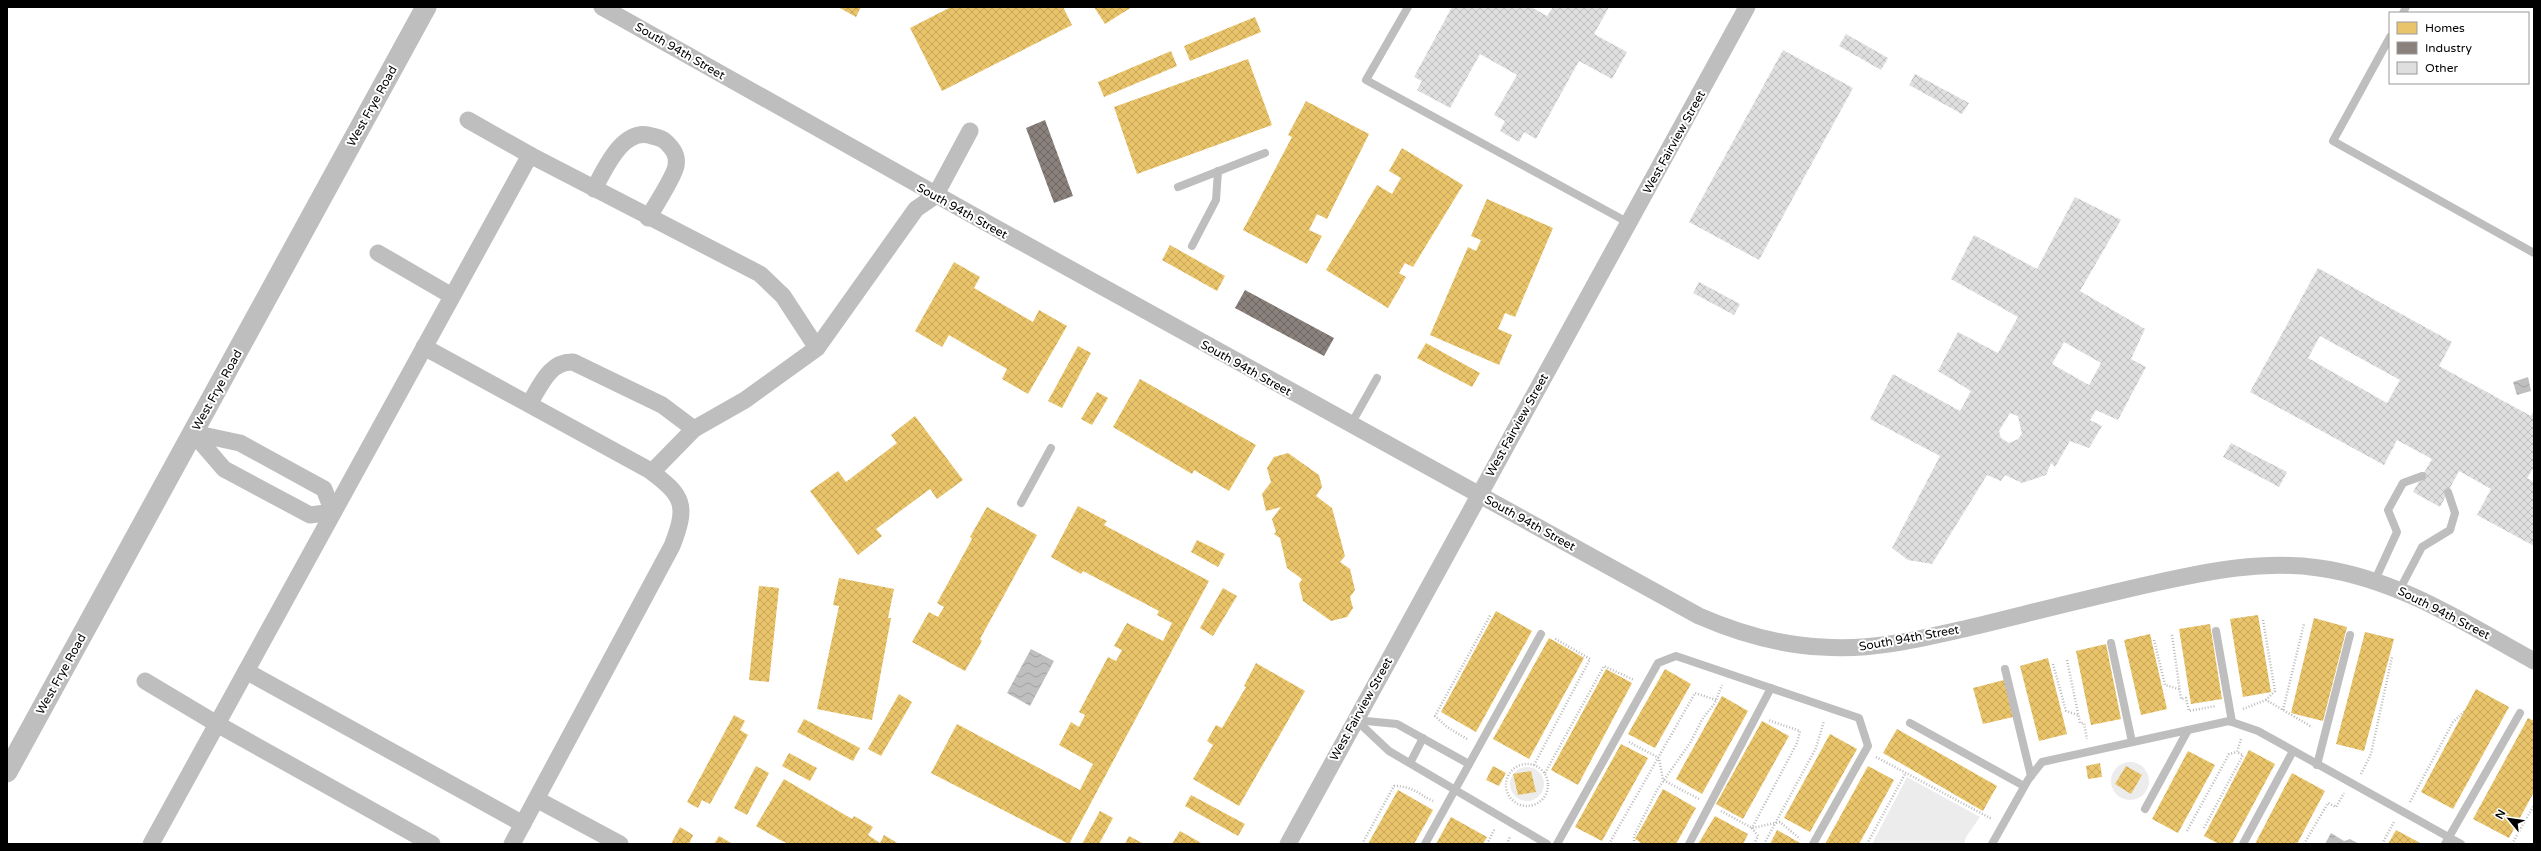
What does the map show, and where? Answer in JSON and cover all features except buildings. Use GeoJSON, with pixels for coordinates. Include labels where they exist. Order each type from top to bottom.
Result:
{"type":"FeatureCollection","features":[{"type":"Feature","properties":{"kind":"street","name":"West Frye Road"},"geometry":{"type":"LineString","coordinates":[[7,772],[426,7]]}},
{"type":"Feature","properties":{"kind":"street","name":"South 94th Street"},"geometry":{"type":"LineString","coordinates":[[602,7],[935,196],[1350,426],[1700,616],[1756,636],[1781,642],[1821,647],[1852,648],[1926,637],[2208,571],[2290,566],[2318,568],[2375,580],[2400,589],[2534,661]]}},
{"type":"Feature","properties":{"kind":"street","name":"West Fairview Street"},"geometry":{"type":"LineString","coordinates":[[1288,844],[1478,495],[1748,7]]}},
{"type":"Feature","properties":{"kind":"street"},"geometry":{"type":"LineString","coordinates":[[468,120],[648,218],[760,274],[783,296],[818,348]]}},
{"type":"Feature","properties":{"kind":"street"},"geometry":{"type":"LineString","coordinates":[[652,472],[694,429],[745,400],[818,348],[916,209],[935,196],[970,130]]}},
{"type":"Feature","properties":{"kind":"street"},"geometry":{"type":"LineString","coordinates":[[594,189],[608,164],[623,144],[633,135],[645,134],[664,140],[675,152],[676,166],[648,218]]}},
{"type":"Feature","properties":{"kind":"street"},"geometry":{"type":"LineString","coordinates":[[150,844],[530,155]]}},
{"type":"Feature","properties":{"kind":"street"},"geometry":{"type":"LineString","coordinates":[[378,253],[452,296]]}},
{"type":"Feature","properties":{"kind":"street"},"geometry":{"type":"LineString","coordinates":[[424,347],[652,472],[671,486],[680,501],[681,522],[672,546],[538,800],[512,844]]}},
{"type":"Feature","properties":{"kind":"street"},"geometry":{"type":"LineString","coordinates":[[529,404],[554,368],[563,362],[573,362],[662,405],[694,429]]}},
{"type":"Feature","properties":{"kind":"street"},"geometry":{"type":"LineString","coordinates":[[193,433],[224,469],[310,515],[333,512]]}},
{"type":"Feature","properties":{"kind":"street"},"geometry":{"type":"LineString","coordinates":[[193,433],[240,443],[324,489],[333,512]]}},
{"type":"Feature","properties":{"kind":"street"},"geometry":{"type":"LineString","coordinates":[[246,671],[523,824]]}},
{"type":"Feature","properties":{"kind":"street"},"geometry":{"type":"LineString","coordinates":[[145,681],[217,724],[432,844]]}},
{"type":"Feature","properties":{"kind":"street"},"geometry":{"type":"LineString","coordinates":[[538,800],[620,844]]}},
{"type":"Feature","properties":{"kind":"lane"},"geometry":{"type":"LineString","coordinates":[[1408,7],[1366,80],[1629,223]]}},
{"type":"Feature","properties":{"kind":"lane"},"geometry":{"type":"LineString","coordinates":[[2389,39],[2334,141],[2534,253]]}},
{"type":"Feature","properties":{"kind":"lane"},"geometry":{"type":"LineString","coordinates":[[1178,187],[1266,153]]}},
{"type":"Feature","properties":{"kind":"lane"},"geometry":{"type":"LineString","coordinates":[[1192,246],[1216,200],[1218,171]]}},
{"type":"Feature","properties":{"kind":"lane"},"geometry":{"type":"LineString","coordinates":[[1350,426],[1377,378]]}},
{"type":"Feature","properties":{"kind":"lane"},"geometry":{"type":"LineString","coordinates":[[1021,503],[1052,448]]}},
{"type":"Feature","properties":{"kind":"lane"},"geometry":{"type":"LineString","coordinates":[[2375,580],[2397,532],[2388,510],[2403,483],[2422,476]]}},
{"type":"Feature","properties":{"kind":"lane"},"geometry":{"type":"LineString","coordinates":[[2400,589],[2422,547],[2450,530],[2455,513],[2448,492]]}},
{"type":"Feature","properties":{"kind":"lane"},"geometry":{"type":"LineString","coordinates":[[2216,630],[2231,706],[2232,722]]}},
{"type":"Feature","properties":{"kind":"lane"},"geometry":{"type":"LineString","coordinates":[[1425,844],[1541,634]]}},
{"type":"Feature","properties":{"kind":"lane"},"geometry":{"type":"LineString","coordinates":[[2317,765],[2350,635]]}},
{"type":"Feature","properties":{"kind":"lane"},"geometry":{"type":"LineString","coordinates":[[2111,643],[2132,742]]}},
{"type":"Feature","properties":{"kind":"lane"},"geometry":{"type":"LineString","coordinates":[[1557,844],[1658,663],[1676,656],[1859,718],[1868,746],[1813,844]]}},
{"type":"Feature","properties":{"kind":"lane"},"geometry":{"type":"LineString","coordinates":[[2005,669],[2031,776]]}},
{"type":"Feature","properties":{"kind":"lane"},"geometry":{"type":"LineString","coordinates":[[1689,844],[1771,688]]}},
{"type":"Feature","properties":{"kind":"lane"},"geometry":{"type":"LineString","coordinates":[[2447,841],[2520,713]]}},
{"type":"Feature","properties":{"kind":"lane"},"geometry":{"type":"LineString","coordinates":[[1356,720],[1397,724],[1469,764]]}},
{"type":"Feature","properties":{"kind":"lane"},"geometry":{"type":"LineString","coordinates":[[1356,720],[1389,751],[1548,844]]}},
{"type":"Feature","properties":{"kind":"lane"},"geometry":{"type":"LineString","coordinates":[[1992,844],[2024,786],[2042,762],[2188,730],[2232,722],[2293,751],[2353,784],[2402,812],[2447,841],[2461,844]]}},
{"type":"Feature","properties":{"kind":"lane"},"geometry":{"type":"LineString","coordinates":[[1910,723],[2024,786]]}},
{"type":"Feature","properties":{"kind":"lane"},"geometry":{"type":"LineString","coordinates":[[2145,809],[2188,730]]}},
{"type":"Feature","properties":{"kind":"lane"},"geometry":{"type":"LineString","coordinates":[[1410,763],[1423,738]]}},
{"type":"Feature","properties":{"kind":"lane"},"geometry":{"type":"LineString","coordinates":[[2243,844],[2293,751]]}},
{"type":"Feature","properties":{"kind":"path"},"geometry":{"type":"LineString","coordinates":[[1479,746],[1447,727],[1435,716],[1491,614]]}},
{"type":"Feature","properties":{"kind":"path"},"geometry":{"type":"LineString","coordinates":[[2172,634],[2181,700],[2186,698],[2189,711],[2218,706],[2231,706],[2244,709],[2266,700],[2275,691],[2263,620]]}},
{"type":"Feature","properties":{"kind":"path"},"geometry":{"type":"LineString","coordinates":[[2283,710],[2304,624]]}},
{"type":"Feature","properties":{"kind":"path"},"geometry":{"type":"LineString","coordinates":[[1534,765],[1590,659],[1550,636],[1541,634]]}},
{"type":"Feature","properties":{"kind":"path"},"geometry":{"type":"LineString","coordinates":[[2154,640],[2165,685],[2179,689]]}},
{"type":"Feature","properties":{"kind":"path"},"geometry":{"type":"LineString","coordinates":[[2304,844],[2328,803],[2336,807],[2353,784],[2371,754],[2392,657]]}},
{"type":"Feature","properties":{"kind":"path"},"geometry":{"type":"LineString","coordinates":[[2066,660],[2080,724],[2084,723],[2088,744]]}},
{"type":"Feature","properties":{"kind":"path"},"geometry":{"type":"LineString","coordinates":[[2053,664],[2066,711],[2078,715]]}},
{"type":"Feature","properties":{"kind":"path"},"geometry":{"type":"LineString","coordinates":[[1545,773],[1604,666],[1646,685]]}},
{"type":"Feature","properties":{"kind":"path"},"geometry":{"type":"LineString","coordinates":[[1634,844],[1634,836],[1657,790],[1716,700],[1726,673]]}},
{"type":"Feature","properties":{"kind":"path"},"geometry":{"type":"LineString","coordinates":[[1609,844],[1695,692],[1716,700]]}},
{"type":"Feature","properties":{"kind":"path"},"geometry":{"type":"LineString","coordinates":[[2266,700],[2325,735]]}},
{"type":"Feature","properties":{"kind":"path"},"geometry":{"type":"LineString","coordinates":[[1764,844],[1816,748],[1828,708]]}},
{"type":"Feature","properties":{"kind":"path"},"geometry":{"type":"LineString","coordinates":[[2382,844],[2453,722],[2465,712]]}},
{"type":"Feature","properties":{"kind":"path"},"geometry":{"type":"LineString","coordinates":[[1754,844],[1758,836],[1752,828],[1797,742],[1800,731],[1781,726],[1757,715]]}},
{"type":"Feature","properties":{"kind":"path"},"geometry":{"type":"LineString","coordinates":[[2237,752],[2245,727]]}},
{"type":"Feature","properties":{"kind":"path"},"geometry":{"type":"LineString","coordinates":[[1865,751],[1905,774],[1996,821]]}},
{"type":"Feature","properties":{"kind":"path"},"geometry":{"type":"LineString","coordinates":[[2187,831],[2229,754],[2237,752],[2243,755],[2204,828]]}},
{"type":"Feature","properties":{"kind":"path"},"geometry":{"type":"LineString","coordinates":[[1519,765],[1534,765],[1545,773],[1548,786],[1543,798],[1538,803],[1524,806],[1512,800],[1506,787],[1509,773],[1519,765]]}},
{"type":"Feature","properties":{"kind":"path"},"geometry":{"type":"LineString","coordinates":[[1867,844],[1905,774]]}},
{"type":"Feature","properties":{"kind":"path"},"geometry":{"type":"LineString","coordinates":[[1362,844],[1394,786],[1417,790],[1445,807]]}},
{"type":"Feature","properties":{"kind":"path"},"geometry":{"type":"LineString","coordinates":[[2512,844],[2534,805]]}},
{"type":"Feature","properties":{"kind":"shaded area"},"geometry":{"type":"Polygon","coordinates":[[[2126,762],[2134,762],[2144,767],[2148,774],[2148,788],[2144,795],[2134,800],[2126,800],[2116,795],[2114,792],[2111,785],[2111,777],[2116,767],[2119,765],[2126,762]]]}},
{"type":"Feature","properties":{"kind":"shaded area"},"geometry":{"type":"Polygon","coordinates":[[[1524,767],[1530,767],[1534,768],[1541,774],[1544,784],[1543,791],[1537,798],[1530,801],[1524,801],[1520,800],[1513,794],[1510,787],[1510,781],[1511,777],[1517,770],[1524,767]]]}},
{"type":"Feature","properties":{"kind":"shaded area"},"geometry":{"type":"Polygon","coordinates":[[[1907,777],[1980,817],[1966,837],[1964,844],[1872,844],[1907,777]]]}},
{"type":"Feature","properties":{"kind":"water"},"geometry":{"type":"Polygon","coordinates":[[[2528,377],[2531,391],[2517,395],[2513,382],[2528,377]]]}},
{"type":"Feature","properties":{"kind":"water"},"geometry":{"type":"Polygon","coordinates":[[[1031,649],[1054,661],[1030,706],[1007,693],[1031,649]]]}},
{"type":"Feature","properties":{"kind":"water"},"geometry":{"type":"Polygon","coordinates":[[[2331,833],[2344,841],[2350,839],[2359,844],[2325,844],[2331,833]]]}}]}
